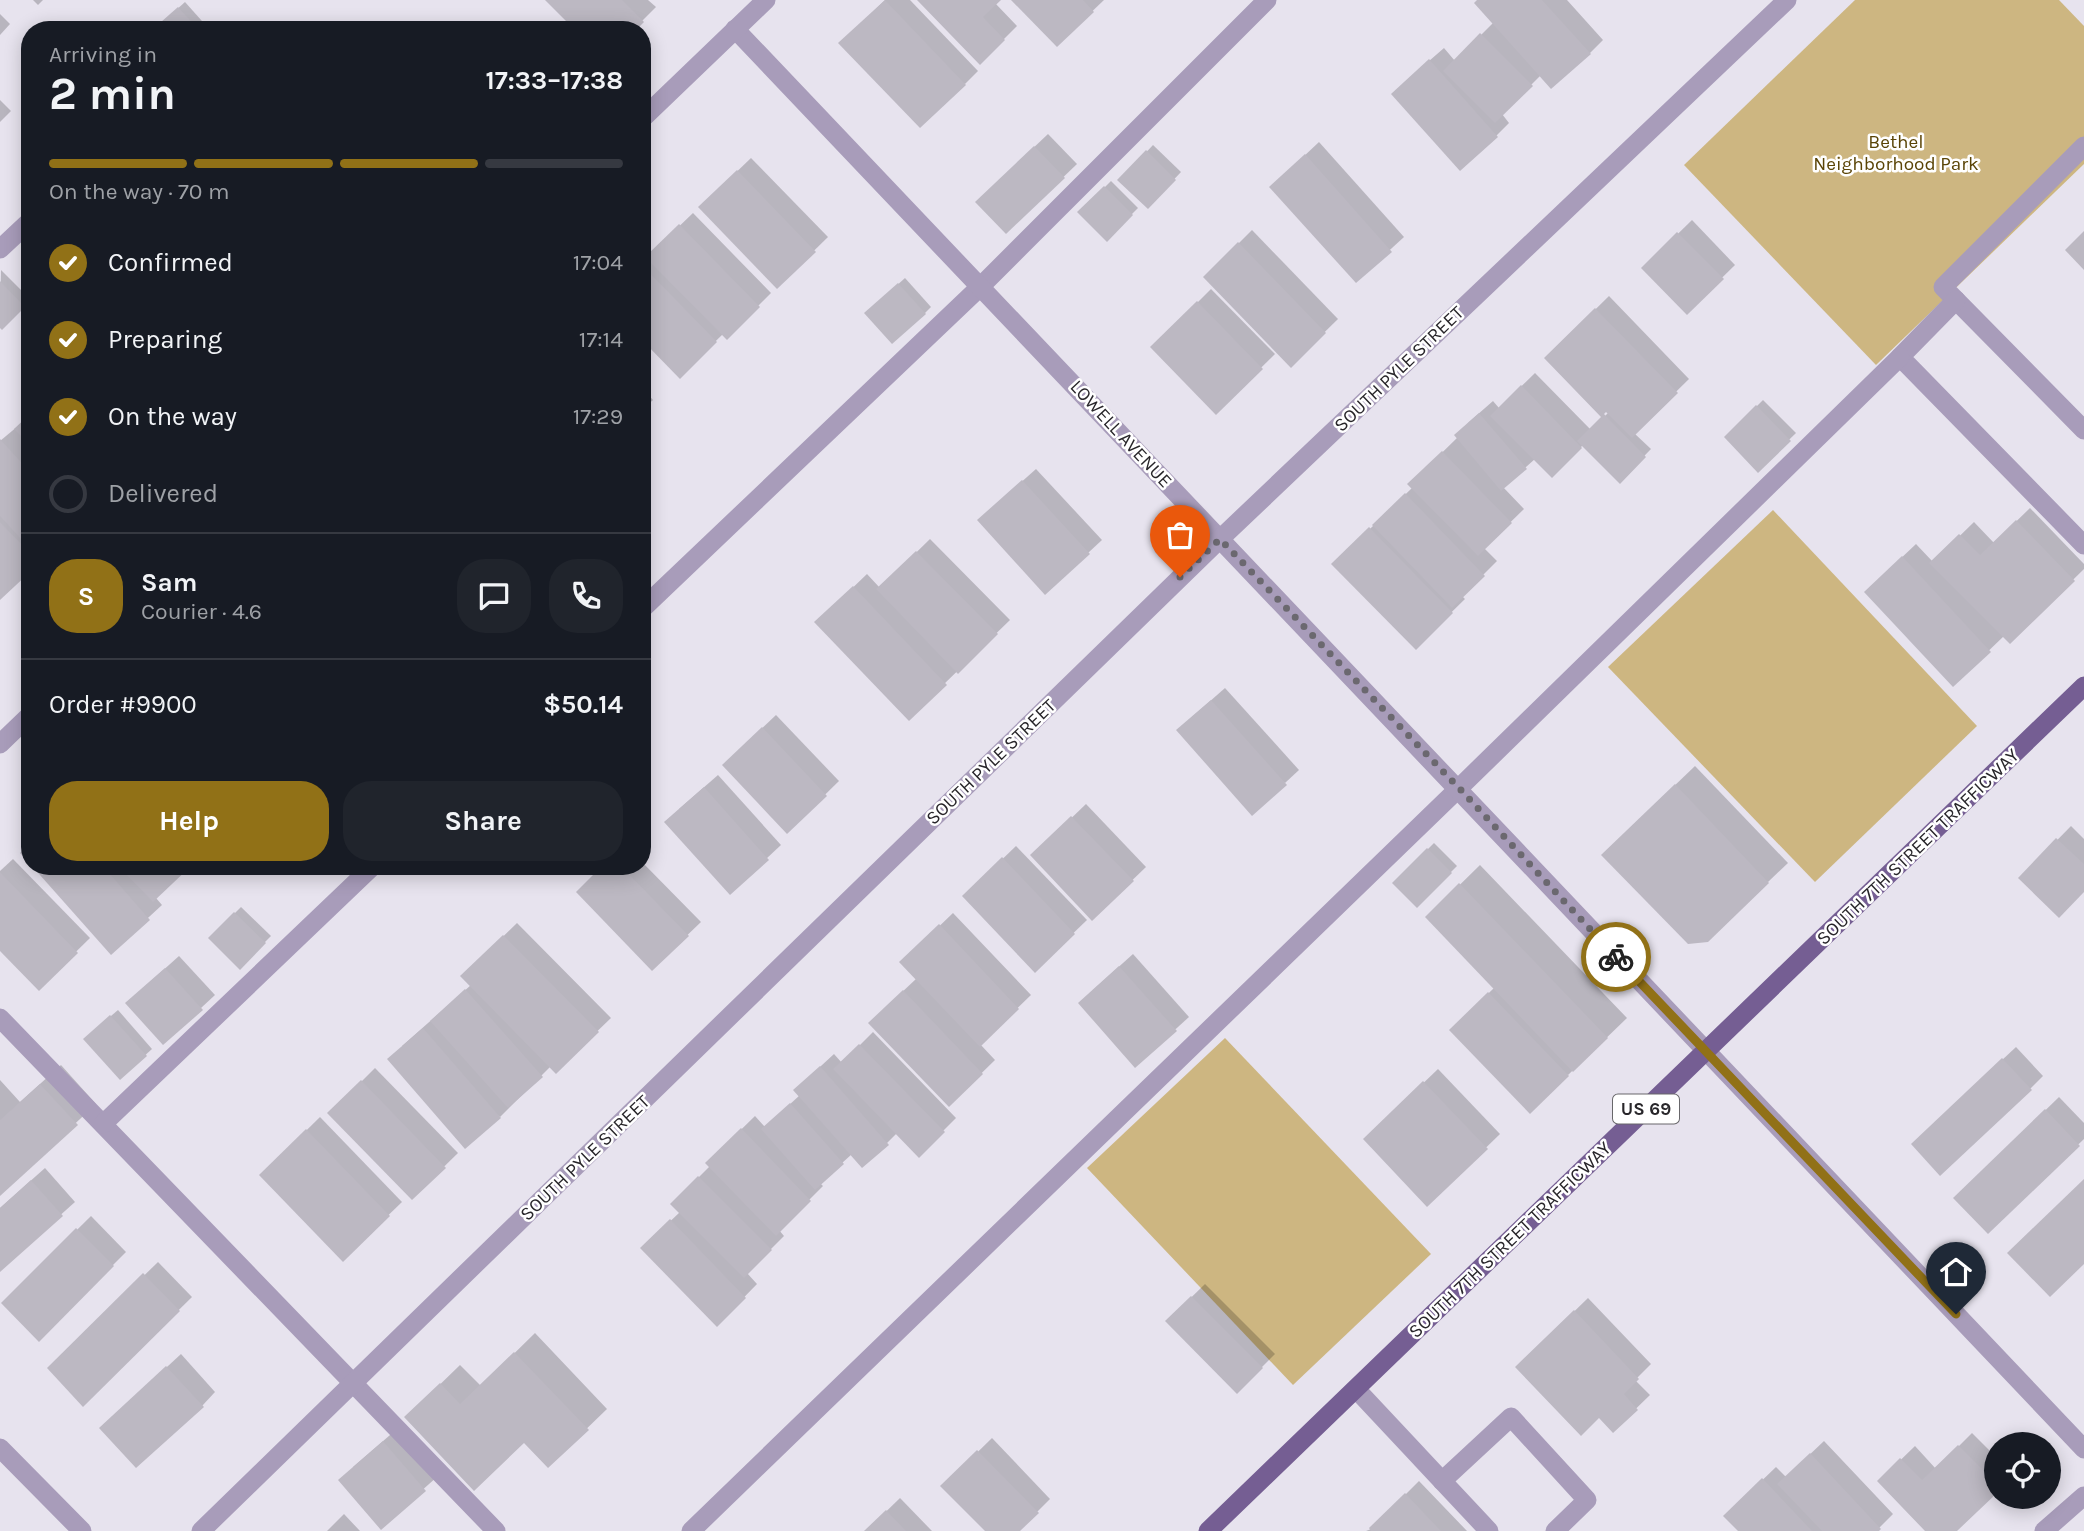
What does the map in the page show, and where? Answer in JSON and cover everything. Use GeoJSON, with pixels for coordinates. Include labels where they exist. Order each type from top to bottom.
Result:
{"type":"FeatureCollection","features":[{"type":"Feature","properties":{"kind":"main road","name":"SOUTH 7TH STREET TRAFFICWAY"},"geometry":{"type":"LineString","coordinates":[[1208,1531],[2084,686]]}},
{"type":"Feature","properties":{"kind":"street"},"geometry":{"type":"LineString","coordinates":[[651,110],[766,0]]}},
{"type":"Feature","properties":{"kind":"street"},"geometry":{"type":"LineString","coordinates":[[651,600],[981,286],[1267,0]]}},
{"type":"Feature","properties":{"kind":"street","name":"SOUTH PYLE STREET"},"geometry":{"type":"LineString","coordinates":[[201,1531],[1220,539],[1787,0]]}},
{"type":"Feature","properties":{"kind":"street","name":"LOWELL AVENUE"},"geometry":{"type":"LineString","coordinates":[[735,29],[1459,788],[2084,1449]]}},
{"type":"Feature","properties":{"kind":"street"},"geometry":{"type":"LineString","coordinates":[[2084,146],[1943,287],[2084,430]]}},
{"type":"Feature","properties":{"kind":"street"},"geometry":{"type":"LineString","coordinates":[[0,249],[21,229]]}},
{"type":"Feature","properties":{"kind":"street"},"geometry":{"type":"LineString","coordinates":[[691,1531],[1459,788],[1956,300]]}},
{"type":"Feature","properties":{"kind":"street"},"geometry":{"type":"LineString","coordinates":[[1900,357],[2084,545]]}},
{"type":"Feature","properties":{"kind":"street"},"geometry":{"type":"LineString","coordinates":[[0,744],[21,724]]}},
{"type":"Feature","properties":{"kind":"street"},"geometry":{"type":"LineString","coordinates":[[103,1124],[364,875]]}},
{"type":"Feature","properties":{"kind":"street"},"geometry":{"type":"LineString","coordinates":[[0,1018],[496,1531]]}},
{"type":"Feature","properties":{"kind":"street"},"geometry":{"type":"LineString","coordinates":[[1356,1389],[1489,1531]]}},
{"type":"Feature","properties":{"kind":"street"},"geometry":{"type":"LineString","coordinates":[[1442,1481],[1511,1417],[1587,1500],[1555,1531]]}},
{"type":"Feature","properties":{"kind":"street"},"geometry":{"type":"LineString","coordinates":[[0,1448],[82,1531]]}},
{"type":"Feature","properties":{"kind":"street"},"geometry":{"type":"LineString","coordinates":[[2044,1531],[2084,1496]]}},
{"type":"Feature","properties":{"kind":"green space","name":"Bethel Neighborhood Park"},"geometry":{"type":"Polygon","coordinates":[[[1855,0],[2059,0],[2084,26],[2084,164],[1876,365],[1684,165],[1855,0]]]}},
{"type":"Feature","properties":{"kind":"green space"},"geometry":{"type":"Polygon","coordinates":[[[1773,510],[1977,726],[1815,882],[1608,667],[1773,510]]]}},
{"type":"Feature","properties":{"kind":"green space"},"geometry":{"type":"Polygon","coordinates":[[[1225,1038],[1431,1254],[1293,1385],[1087,1168],[1225,1038]]]}},
{"type":"Feature","properties":{"kind":"building"},"geometry":{"type":"Polygon","coordinates":[[[545,0],[622,0],[643,21],[566,21],[545,0]]]}},
{"type":"Feature","properties":{"kind":"building"},"geometry":{"type":"Polygon","coordinates":[[[885,0],[966,85],[920,128],[838,43],[885,0]]]}},
{"type":"Feature","properties":{"kind":"building"},"geometry":{"type":"Polygon","coordinates":[[[917,0],[1001,0],[983,17],[1005,40],[980,65],[917,0]]]}},
{"type":"Feature","properties":{"kind":"building"},"geometry":{"type":"Polygon","coordinates":[[[1011,0],[1083,0],[1094,12],[1057,47],[1011,0]]]}},
{"type":"Feature","properties":{"kind":"building"},"geometry":{"type":"Polygon","coordinates":[[[1477,0],[1542,0],[1591,54],[1551,89],[1474,3],[1477,0]]]}},
{"type":"Feature","properties":{"kind":"building"},"geometry":{"type":"Polygon","coordinates":[[[178,7],[191,21],[162,21],[178,7]]]}},
{"type":"Feature","properties":{"kind":"building"},"geometry":{"type":"Polygon","coordinates":[[[1480,33],[1533,86],[1495,123],[1443,71],[1480,33]]]}},
{"type":"Feature","properties":{"kind":"building"},"geometry":{"type":"Polygon","coordinates":[[[1429,59],[1498,137],[1460,171],[1391,94],[1429,59]]]}},
{"type":"Feature","properties":{"kind":"building"},"geometry":{"type":"Polygon","coordinates":[[[1034,146],[1065,178],[1006,234],[975,202],[1034,146]]]}},
{"type":"Feature","properties":{"kind":"building"},"geometry":{"type":"Polygon","coordinates":[[[1146,150],[1176,180],[1148,209],[1117,180],[1146,150]]]}},
{"type":"Feature","properties":{"kind":"building"},"geometry":{"type":"Polygon","coordinates":[[[1305,154],[1392,252],[1356,283],[1269,187],[1305,154]]]}},
{"type":"Feature","properties":{"kind":"building"},"geometry":{"type":"Polygon","coordinates":[[[737,170],[816,252],[777,289],[698,207],[737,170]]]}},
{"type":"Feature","properties":{"kind":"building"},"geometry":{"type":"Polygon","coordinates":[[[1104,186],[1133,215],[1107,242],[1077,212],[1104,186]]]}},
{"type":"Feature","properties":{"kind":"building"},"geometry":{"type":"Polygon","coordinates":[[[679,224],[760,307],[727,340],[651,263],[651,251],[679,224]]]}},
{"type":"Feature","properties":{"kind":"building"},"geometry":{"type":"Polygon","coordinates":[[[2084,231],[2084,270],[2065,250],[2084,231]]]}},
{"type":"Feature","properties":{"kind":"building"},"geometry":{"type":"Polygon","coordinates":[[[1677,232],[1724,279],[1687,315],[1641,268],[1677,232]]]}},
{"type":"Feature","properties":{"kind":"building"},"geometry":{"type":"Polygon","coordinates":[[[1238,242],[1326,333],[1291,368],[1203,277],[1238,242]]]}},
{"type":"Feature","properties":{"kind":"building"},"geometry":{"type":"Polygon","coordinates":[[[651,274],[717,342],[680,379],[651,349],[651,274]]]}},
{"type":"Feature","properties":{"kind":"building"},"geometry":{"type":"Polygon","coordinates":[[[0,281],[21,303],[21,311],[2,330],[0,281]]]}},
{"type":"Feature","properties":{"kind":"building"},"geometry":{"type":"Polygon","coordinates":[[[898,283],[926,314],[892,344],[864,313],[898,283]]]}},
{"type":"Feature","properties":{"kind":"building"},"geometry":{"type":"Polygon","coordinates":[[[1197,301],[1263,369],[1216,415],[1150,347],[1197,301]]]}},
{"type":"Feature","properties":{"kind":"building"},"geometry":{"type":"Polygon","coordinates":[[[1595,308],[1678,393],[1632,438],[1606,412],[1604,414],[1646,457],[1620,484],[1577,441],[1601,417],[1544,358],[1595,308]]]}},
{"type":"Feature","properties":{"kind":"building"},"geometry":{"type":"Polygon","coordinates":[[[1521,385],[1582,448],[1552,478],[1490,416],[1521,385]]]}},
{"type":"Feature","properties":{"kind":"building"},"geometry":{"type":"Polygon","coordinates":[[[1756,405],[1791,441],[1758,473],[1724,437],[1756,405]]]}},
{"type":"Feature","properties":{"kind":"building"},"geometry":{"type":"Polygon","coordinates":[[[1479,413],[1527,469],[1501,491],[1454,435],[1479,413]]]}},
{"type":"Feature","properties":{"kind":"building"},"geometry":{"type":"Polygon","coordinates":[[[21,422],[21,436],[14,429],[21,422]]]}},
{"type":"Feature","properties":{"kind":"building"},"geometry":{"type":"Polygon","coordinates":[[[0,439],[21,462],[21,539],[0,516],[0,439]]]}},
{"type":"Feature","properties":{"kind":"building"},"geometry":{"type":"Polygon","coordinates":[[[1442,451],[1512,523],[1478,556],[1407,484],[1442,451]]]}},
{"type":"Feature","properties":{"kind":"building"},"geometry":{"type":"Polygon","coordinates":[[[1022,480],[1090,554],[1045,595],[977,520],[1022,480]]]}},
{"type":"Feature","properties":{"kind":"building"},"geometry":{"type":"Polygon","coordinates":[[[1405,493],[1485,576],[1452,608],[1372,525],[1405,493]]]}},
{"type":"Feature","properties":{"kind":"building"},"geometry":{"type":"Polygon","coordinates":[[[2016,520],[2075,581],[2010,644],[1929,563],[1959,534],[1980,555],[2016,520]]]}},
{"type":"Feature","properties":{"kind":"building"},"geometry":{"type":"Polygon","coordinates":[[[0,522],[21,544],[21,580],[0,600],[0,522]]]}},
{"type":"Feature","properties":{"kind":"building"},"geometry":{"type":"Polygon","coordinates":[[[1369,527],[1453,613],[1416,650],[1331,564],[1369,527]]]}},
{"type":"Feature","properties":{"kind":"building"},"geometry":{"type":"Polygon","coordinates":[[[916,551],[998,634],[958,674],[876,589],[916,551]]]}},
{"type":"Feature","properties":{"kind":"building"},"geometry":{"type":"Polygon","coordinates":[[[1902,556],[1991,652],[1953,687],[1864,592],[1902,556]]]}},
{"type":"Feature","properties":{"kind":"building"},"geometry":{"type":"Polygon","coordinates":[[[853,586],[947,685],[909,721],[814,622],[853,586]]]}},
{"type":"Feature","properties":{"kind":"building"},"geometry":{"type":"Polygon","coordinates":[[[1211,700],[1287,785],[1252,816],[1176,730],[1211,700]]]}},
{"type":"Feature","properties":{"kind":"building"},"geometry":{"type":"Polygon","coordinates":[[[762,727],[827,796],[787,834],[722,765],[762,727]]]}},
{"type":"Feature","properties":{"kind":"building"},"geometry":{"type":"Polygon","coordinates":[[[1675,784],[1769,883],[1708,942],[1688,944],[1601,855],[1675,784]]]}},
{"type":"Feature","properties":{"kind":"building"},"geometry":{"type":"Polygon","coordinates":[[[704,787],[769,860],[730,895],[664,822],[704,787]]]}},
{"type":"Feature","properties":{"kind":"building"},"geometry":{"type":"Polygon","coordinates":[[[1071,816],[1134,881],[1092,921],[1030,855],[1071,816]]]}},
{"type":"Feature","properties":{"kind":"building"},"geometry":{"type":"Polygon","coordinates":[[[2056,838],[2084,864],[2084,892],[2059,918],[2018,878],[2056,838]]]}},
{"type":"Feature","properties":{"kind":"building"},"geometry":{"type":"Polygon","coordinates":[[[1427,848],[1452,873],[1417,908],[1392,883],[1427,848]]]}},
{"type":"Feature","properties":{"kind":"building"},"geometry":{"type":"Polygon","coordinates":[[[1002,857],[1075,934],[1035,973],[962,896],[1002,857]]]}},
{"type":"Feature","properties":{"kind":"building"},"geometry":{"type":"Polygon","coordinates":[[[0,872],[78,953],[39,991],[0,951],[0,872]]]}},
{"type":"Feature","properties":{"kind":"building"},"geometry":{"type":"Polygon","coordinates":[[[40,875],[111,875],[150,920],[111,955],[40,875]]]}},
{"type":"Feature","properties":{"kind":"building"},"geometry":{"type":"Polygon","coordinates":[[[127,875],[182,875],[153,902],[127,875]]]}},
{"type":"Feature","properties":{"kind":"building"},"geometry":{"type":"Polygon","coordinates":[[[593,875],[630,875],[689,936],[652,971],[576,892],[593,875]]]}},
{"type":"Feature","properties":{"kind":"building"},"geometry":{"type":"Polygon","coordinates":[[[1459,883],[1608,1038],[1573,1072],[1425,917],[1459,883]]]}},
{"type":"Feature","properties":{"kind":"building"},"geometry":{"type":"Polygon","coordinates":[[[234,912],[266,943],[240,970],[208,938],[234,912]]]}},
{"type":"Feature","properties":{"kind":"building"},"geometry":{"type":"Polygon","coordinates":[[[939,924],[1019,1009],[980,1047],[899,962],[939,924]]]}},
{"type":"Feature","properties":{"kind":"building"},"geometry":{"type":"Polygon","coordinates":[[[503,935],[599,1032],[556,1074],[460,976],[503,935]]]}},
{"type":"Feature","properties":{"kind":"building"},"geometry":{"type":"Polygon","coordinates":[[[1119,966],[1177,1031],[1135,1068],[1078,1003],[1119,966]]]}},
{"type":"Feature","properties":{"kind":"building"},"geometry":{"type":"Polygon","coordinates":[[[165,968],[203,1010],[163,1045],[125,1003],[165,968]]]}},
{"type":"Feature","properties":{"kind":"building"},"geometry":{"type":"Polygon","coordinates":[[[465,989],[543,1077],[508,1108],[430,1021],[465,989]]]}},
{"type":"Feature","properties":{"kind":"building"},"geometry":{"type":"Polygon","coordinates":[[[903,990],[983,1074],[949,1107],[868,1023],[903,990]]]}},
{"type":"Feature","properties":{"kind":"building"},"geometry":{"type":"Polygon","coordinates":[[[1488,992],[1569,1076],[1530,1114],[1449,1030],[1488,992]]]}},
{"type":"Feature","properties":{"kind":"building"},"geometry":{"type":"Polygon","coordinates":[[[110,1015],[147,1056],[120,1080],[83,1039],[110,1015]]]}},
{"type":"Feature","properties":{"kind":"building"},"geometry":{"type":"Polygon","coordinates":[[[423,1028],[501,1118],[465,1149],[387,1059],[423,1028]]]}},
{"type":"Feature","properties":{"kind":"building"},"geometry":{"type":"Polygon","coordinates":[[[859,1044],[945,1132],[919,1158],[833,1069],[859,1044]]]}},
{"type":"Feature","properties":{"kind":"building"},"geometry":{"type":"Polygon","coordinates":[[[2002,1058],[2032,1090],[1940,1176],[1911,1144],[2002,1058]]]}},
{"type":"Feature","properties":{"kind":"building"},"geometry":{"type":"Polygon","coordinates":[[[820,1066],[889,1145],[862,1168],[793,1090],[820,1066]]]}},
{"type":"Feature","properties":{"kind":"building"},"geometry":{"type":"Polygon","coordinates":[[[361,1080],[446,1168],[412,1200],[327,1113],[361,1080]]]}},
{"type":"Feature","properties":{"kind":"building"},"geometry":{"type":"Polygon","coordinates":[[[1423,1081],[1488,1149],[1427,1207],[1363,1139],[1423,1081]]]}},
{"type":"Feature","properties":{"kind":"building"},"geometry":{"type":"Polygon","coordinates":[[[40,1084],[78,1125],[0,1196],[0,1120],[40,1084]]]}},
{"type":"Feature","properties":{"kind":"building"},"geometry":{"type":"Polygon","coordinates":[[[790,1103],[844,1164],[815,1190],[761,1129],[790,1103]]]}},
{"type":"Feature","properties":{"kind":"building"},"geometry":{"type":"Polygon","coordinates":[[[2045,1109],[2080,1146],[1988,1234],[1953,1198],[2045,1109]]]}},
{"type":"Feature","properties":{"kind":"building"},"geometry":{"type":"Polygon","coordinates":[[[741,1128],[811,1201],[776,1236],[705,1163],[741,1128]]]}},
{"type":"Feature","properties":{"kind":"building"},"geometry":{"type":"Polygon","coordinates":[[[306,1129],[390,1216],[343,1262],[259,1175],[306,1129]]]}},
{"type":"Feature","properties":{"kind":"building"},"geometry":{"type":"Polygon","coordinates":[[[698,1176],[772,1250],[744,1278],[670,1204],[698,1176]]]}},
{"type":"Feature","properties":{"kind":"building"},"geometry":{"type":"Polygon","coordinates":[[[2084,1179],[2084,1264],[2050,1297],[2007,1253],[2084,1179]]]}},
{"type":"Feature","properties":{"kind":"building"},"geometry":{"type":"Polygon","coordinates":[[[31,1180],[63,1216],[0,1272],[0,1208],[31,1180]]]}},
{"type":"Feature","properties":{"kind":"building"},"geometry":{"type":"Polygon","coordinates":[[[670,1219],[746,1298],[717,1327],[640,1248],[670,1219]]]}},
{"type":"Feature","properties":{"kind":"building"},"geometry":{"type":"Polygon","coordinates":[[[76,1228],[114,1266],[39,1342],[1,1303],[76,1228]]]}},
{"type":"Feature","properties":{"kind":"building"},"geometry":{"type":"Polygon","coordinates":[[[143,1273],[180,1311],[83,1407],[47,1368],[143,1273]]]}},
{"type":"Feature","properties":{"kind":"building"},"geometry":{"type":"Polygon","coordinates":[[[1191,1296],[1263,1368],[1237,1394],[1165,1321],[1191,1296]]]}},
{"type":"Feature","properties":{"kind":"building"},"geometry":{"type":"Polygon","coordinates":[[[1574,1310],[1639,1379],[1624,1394],[1638,1410],[1613,1433],[1599,1418],[1581,1436],[1515,1367],[1574,1310]]]}},
{"type":"Feature","properties":{"kind":"building"},"geometry":{"type":"Polygon","coordinates":[[[514,1352],[589,1430],[548,1468],[524,1443],[474,1491],[404,1417],[440,1383],[460,1404],[514,1352]]]}},
{"type":"Feature","properties":{"kind":"building"},"geometry":{"type":"Polygon","coordinates":[[[166,1366],[204,1407],[136,1468],[99,1428],[166,1366]]]}},
{"type":"Feature","properties":{"kind":"building"},"geometry":{"type":"Polygon","coordinates":[[[383,1441],[426,1491],[381,1530],[338,1480],[383,1441]]]}},
{"type":"Feature","properties":{"kind":"building"},"geometry":{"type":"Polygon","coordinates":[[[1958,1445],[1984,1471],[1984,1505],[1957,1531],[1925,1531],[1877,1481],[1900,1458],[1922,1480],[1958,1445]]]}},
{"type":"Feature","properties":{"kind":"building"},"geometry":{"type":"Polygon","coordinates":[[[977,1450],[1039,1513],[1020,1531],[985,1531],[940,1486],[977,1450]]]}},
{"type":"Feature","properties":{"kind":"building"},"geometry":{"type":"Polygon","coordinates":[[[1810,1453],[1881,1529],[1879,1531],[1822,1531],[1777,1484],[1810,1453]]]}},
{"type":"Feature","properties":{"kind":"building"},"geometry":{"type":"Polygon","coordinates":[[[1762,1478],[1812,1531],[1738,1531],[1723,1516],[1762,1478]]]}},
{"type":"Feature","properties":{"kind":"building"},"geometry":{"type":"Polygon","coordinates":[[[1405,1493],[1441,1531],[1371,1531],[1369,1528],[1405,1493]]]}},
{"type":"Feature","properties":{"kind":"building"},"geometry":{"type":"Polygon","coordinates":[[[886,1510],[906,1531],[864,1531],[886,1510]]]}},
{"type":"Feature","properties":{"kind":"way so far"},"geometry":{"type":"LineString","coordinates":[[1180,577],[1220,539],[1459,788],[1616,957]]}},
{"type":"Feature","properties":{"kind":"route"},"geometry":{"type":"LineString","coordinates":[[1616,957],[1956,1314]]}}]}
